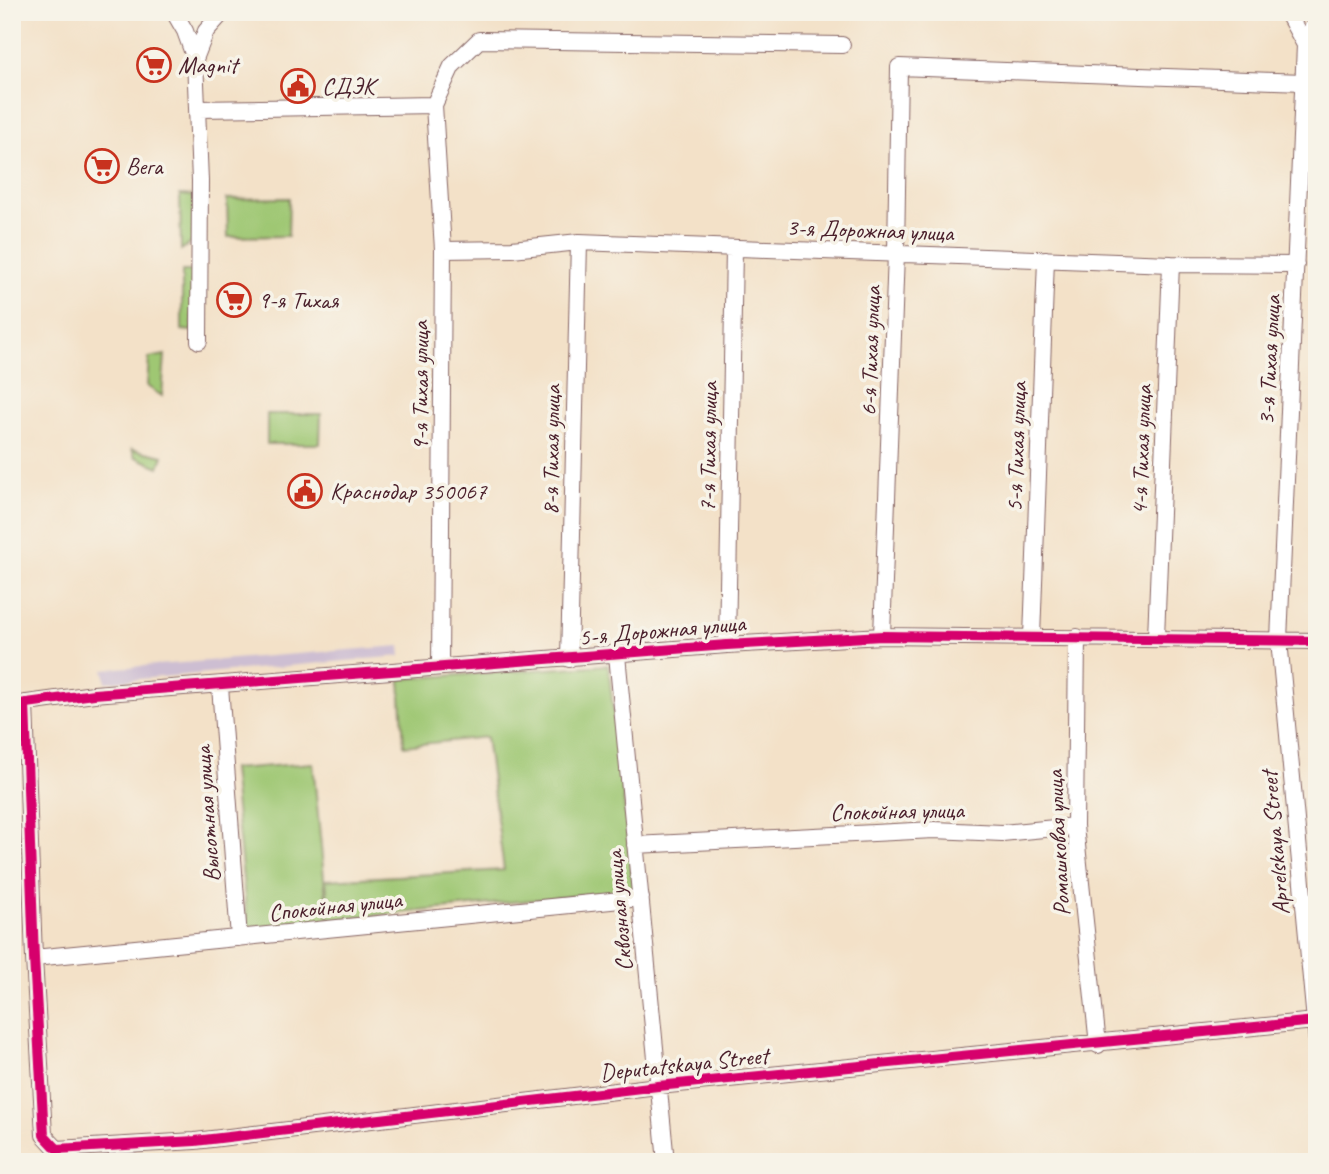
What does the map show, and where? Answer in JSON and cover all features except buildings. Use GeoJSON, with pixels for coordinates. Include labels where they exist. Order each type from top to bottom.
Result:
{"type":"FeatureCollection","features":[{"type":"Feature","properties":{"kind":"street"},"geometry":{"type":"LineString","coordinates":[[174,12],[186,31],[195,60],[198,109],[199,341]]}},
{"type":"Feature","properties":{"kind":"street"},"geometry":{"type":"LineString","coordinates":[[195,60],[206,31],[223,12]]}},
{"type":"Feature","properties":{"kind":"street"},"geometry":{"type":"LineString","coordinates":[[1287,12],[1309,44]]}},
{"type":"Feature","properties":{"kind":"street"},"geometry":{"type":"LineString","coordinates":[[1309,44],[1317,22]]}},
{"type":"Feature","properties":{"kind":"street"},"geometry":{"type":"LineString","coordinates":[[198,109],[434,105],[452,66],[479,40],[842,45]]}},
{"type":"Feature","properties":{"kind":"street","name":"3-я Тихая улица"},"geometry":{"type":"LineString","coordinates":[[1279,640],[1303,82],[1309,44]]}},
{"type":"Feature","properties":{"kind":"street","name":"6-я Тихая улица"},"geometry":{"type":"LineString","coordinates":[[881,636],[896,253],[899,67],[1303,82]]}},
{"type":"Feature","properties":{"kind":"street","name":"9-я Тихая улица"},"geometry":{"type":"LineString","coordinates":[[434,105],[443,250],[440,667]]}},
{"type":"Feature","properties":{"kind":"street","name":"3-я Дорожная улица"},"geometry":{"type":"LineString","coordinates":[[443,250],[512,249],[579,242],[1171,264],[1296,265]]}},
{"type":"Feature","properties":{"kind":"street","name":"8-я Тихая улица"},"geometry":{"type":"LineString","coordinates":[[569,659],[579,242]]}},
{"type":"Feature","properties":{"kind":"street","name":"7-я Тихая улица"},"geometry":{"type":"LineString","coordinates":[[727,645],[734,249]]}},
{"type":"Feature","properties":{"kind":"street","name":"5-я Тихая улица"},"geometry":{"type":"LineString","coordinates":[[1032,637],[1046,259]]}},
{"type":"Feature","properties":{"kind":"street","name":"4-я Тихая улица"},"geometry":{"type":"LineString","coordinates":[[1156,637],[1171,264]]}},
{"type":"Feature","properties":{"kind":"street","name":"5-я Дорожная улица"},"geometry":{"type":"LineString","coordinates":[[19,704],[93,694],[727,645],[881,636],[1156,637],[1317,641]]}},
{"type":"Feature","properties":{"kind":"street","name":"Ромашковая улица"},"geometry":{"type":"LineString","coordinates":[[1077,637],[1075,826],[1098,1045]]}},
{"type":"Feature","properties":{"kind":"street","name":"Aprelskaya Street"},"geometry":{"type":"LineString","coordinates":[[1279,640],[1317,1042]]}},
{"type":"Feature","properties":{"kind":"street","name":"Сквозная улица"},"geometry":{"type":"LineString","coordinates":[[617,655],[666,1162]]}},
{"type":"Feature","properties":{"kind":"street","name":"Высотная улица"},"geometry":{"type":"LineString","coordinates":[[220,686],[239,938]]}},
{"type":"Feature","properties":{"kind":"street"},"geometry":{"type":"LineString","coordinates":[[19,704],[34,958]]}},
{"type":"Feature","properties":{"kind":"street","name":"Спокойная улица"},"geometry":{"type":"LineString","coordinates":[[635,845],[934,830],[1002,833],[1075,826]]}},
{"type":"Feature","properties":{"kind":"street","name":"Спокойная улица"},"geometry":{"type":"LineString","coordinates":[[34,958],[641,898]]}},
{"type":"Feature","properties":{"kind":"street","name":"Deputatskaya Street"},"geometry":{"type":"LineString","coordinates":[[34,958],[44,1135],[57,1149],[195,1141],[658,1086],[1098,1045],[1315,1021]]}},
{"type":"Feature","properties":{"kind":"shaded area"},"geometry":{"type":"Polygon","coordinates":[[[400,646],[401,656],[106,682],[104,669],[400,646]]]}},
{"type":"Feature","properties":{"kind":"green space"},"geometry":{"type":"Polygon","coordinates":[[[180,195],[195,196],[193,242],[181,250],[180,195]]]}},
{"type":"Feature","properties":{"kind":"green space"},"geometry":{"type":"Polygon","coordinates":[[[289,198],[288,236],[228,237],[227,199],[289,198]]]}},
{"type":"Feature","properties":{"kind":"green space"},"geometry":{"type":"Polygon","coordinates":[[[182,271],[193,271],[192,331],[182,330],[182,271]]]}},
{"type":"Feature","properties":{"kind":"green space"},"geometry":{"type":"Polygon","coordinates":[[[165,355],[162,396],[147,386],[149,358],[165,355]]]}},
{"type":"Feature","properties":{"kind":"green space"},"geometry":{"type":"Polygon","coordinates":[[[267,414],[321,414],[320,444],[267,444],[267,414]]]}},
{"type":"Feature","properties":{"kind":"green space"},"geometry":{"type":"Polygon","coordinates":[[[132,449],[163,456],[159,467],[135,457],[132,449]]]}},
{"type":"Feature","properties":{"kind":"green space"},"geometry":{"type":"Polygon","coordinates":[[[608,665],[634,890],[330,920],[326,880],[504,870],[486,737],[404,746],[400,679],[608,665]]]}},
{"type":"Feature","properties":{"kind":"green space"},"geometry":{"type":"Polygon","coordinates":[[[313,763],[328,920],[248,929],[232,769],[313,763]]]}},
{"type":"Feature","properties":{"kind":"cycle path"},"geometry":{"type":"LineString","coordinates":[[12,705],[94,694],[727,645],[882,636],[1317,641]]}},
{"type":"Feature","properties":{"kind":"cycle path"},"geometry":{"type":"LineString","coordinates":[[25,703],[34,958],[44,1135],[57,1149],[195,1141],[658,1086],[1315,1021]]}},
{"type":"Feature","properties":{"kind":"place","name":"Magnit"},"geometry":{"type":"Point","coordinates":[154,65]}},
{"type":"Feature","properties":{"kind":"place","name":"СДЭК"},"geometry":{"type":"Point","coordinates":[298,86]}},
{"type":"Feature","properties":{"kind":"place","name":"Вега"},"geometry":{"type":"Point","coordinates":[102,166]}},
{"type":"Feature","properties":{"kind":"place","name":"9-я Тихая"},"geometry":{"type":"Point","coordinates":[234,300]}},
{"type":"Feature","properties":{"kind":"place","name":"Краснодар 350067"},"geometry":{"type":"Point","coordinates":[305,491]}}]}
